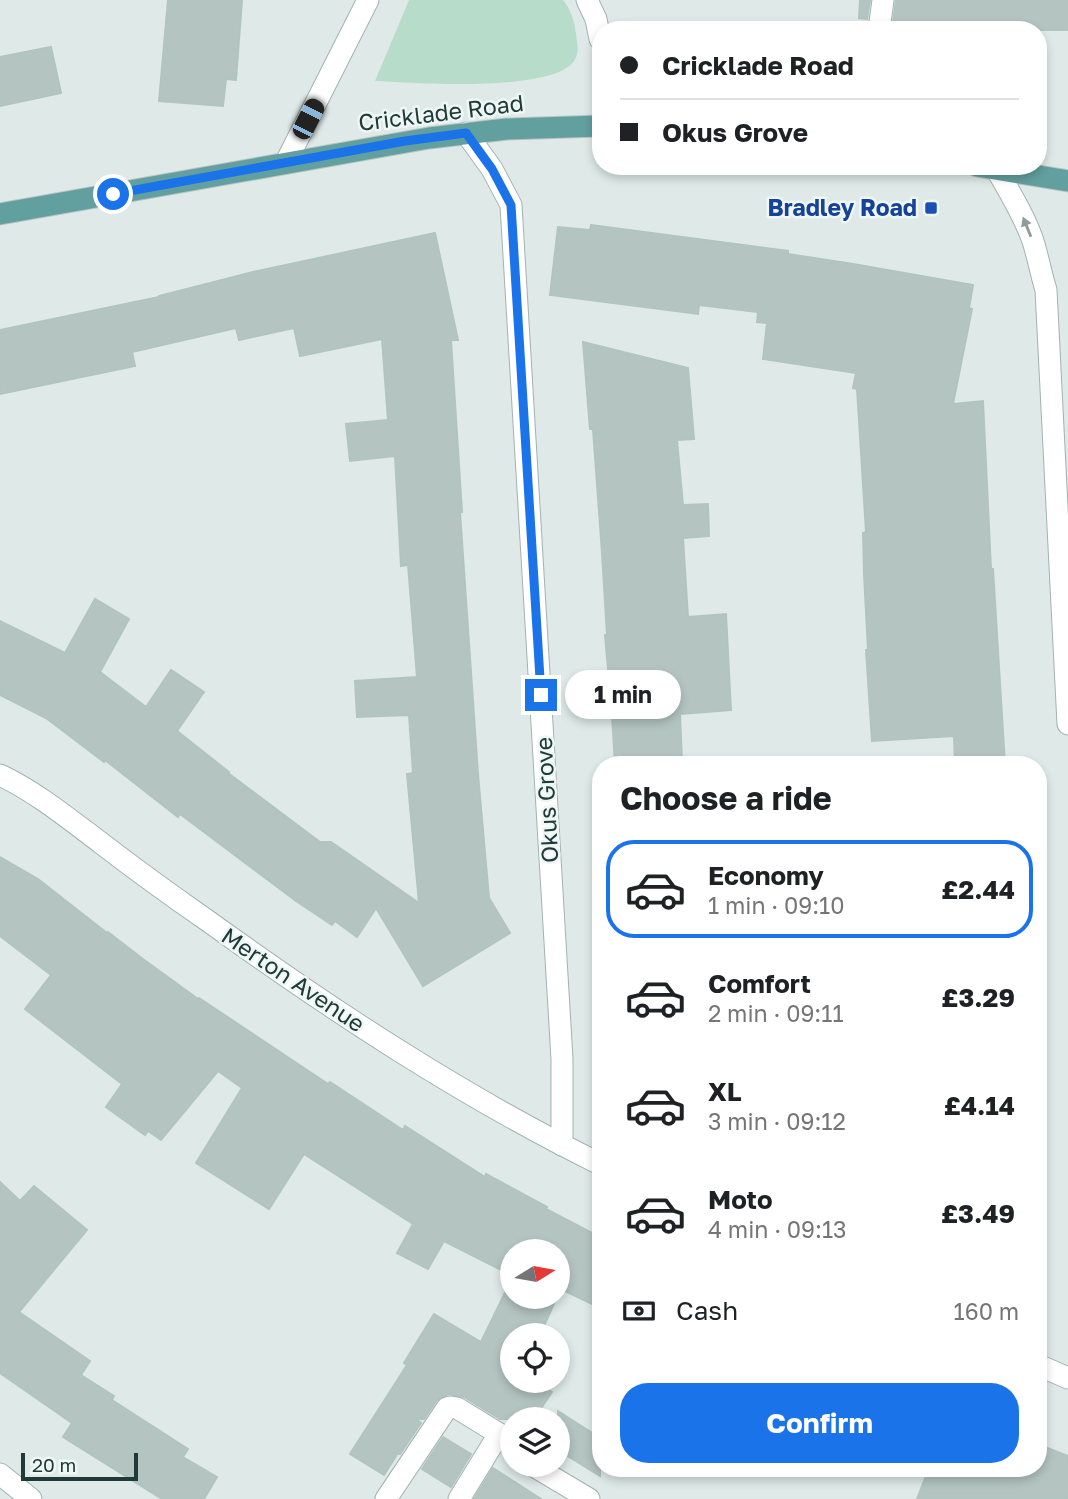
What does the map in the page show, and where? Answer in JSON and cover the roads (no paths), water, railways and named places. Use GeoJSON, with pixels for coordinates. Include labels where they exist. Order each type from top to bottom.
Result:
{"type":"FeatureCollection","features":[{"type":"Feature","properties":{"kind":"main road","name":"Cricklade Road"},"geometry":{"type":"LineString","coordinates":[[0,214],[405,141],[507,129],[592,126]]}},
{"type":"Feature","properties":{"kind":"main road"},"geometry":{"type":"LineString","coordinates":[[1031,175],[1068,181]]}},
{"type":"Feature","properties":{"kind":"street"},"geometry":{"type":"LineString","coordinates":[[286,162],[368,0]]}},
{"type":"Feature","properties":{"kind":"street"},"geometry":{"type":"LineString","coordinates":[[586,0],[596,21]]}},
{"type":"Feature","properties":{"kind":"street"},"geometry":{"type":"LineString","coordinates":[[880,21],[883,0]]}},
{"type":"Feature","properties":{"kind":"street","name":"Okus Grove"},"geometry":{"type":"LineString","coordinates":[[466,133],[492,169],[511,205],[560,1032],[562,1145]]}},
{"type":"Feature","properties":{"kind":"street"},"geometry":{"type":"LineString","coordinates":[[993,175],[1014,198],[1026,224],[1046,290],[1068,724]]}},
{"type":"Feature","properties":{"kind":"street","name":"Merton Avenue"},"geometry":{"type":"LineString","coordinates":[[0,775],[55,808],[148,879],[310,994],[419,1063],[592,1160]]}},
{"type":"Feature","properties":{"kind":"street"},"geometry":{"type":"LineString","coordinates":[[1047,1370],[1068,1378]]}},
{"type":"Feature","properties":{"kind":"street"},"geometry":{"type":"LineString","coordinates":[[386,1499],[447,1408],[457,1408],[500,1435]]}},
{"type":"Feature","properties":{"kind":"street"},"geometry":{"type":"LineString","coordinates":[[459,1499],[500,1447]]}},
{"type":"Feature","properties":{"kind":"street"},"geometry":{"type":"LineString","coordinates":[[0,1474],[32,1499]]}},
{"type":"Feature","properties":{"kind":"street"},"geometry":{"type":"LineString","coordinates":[[552,1477],[589,1499]]}},
{"type":"Feature","properties":{"kind":"place","name":"Bradley Road"},"geometry":{"type":"Point","coordinates":[931,208]}}]}
